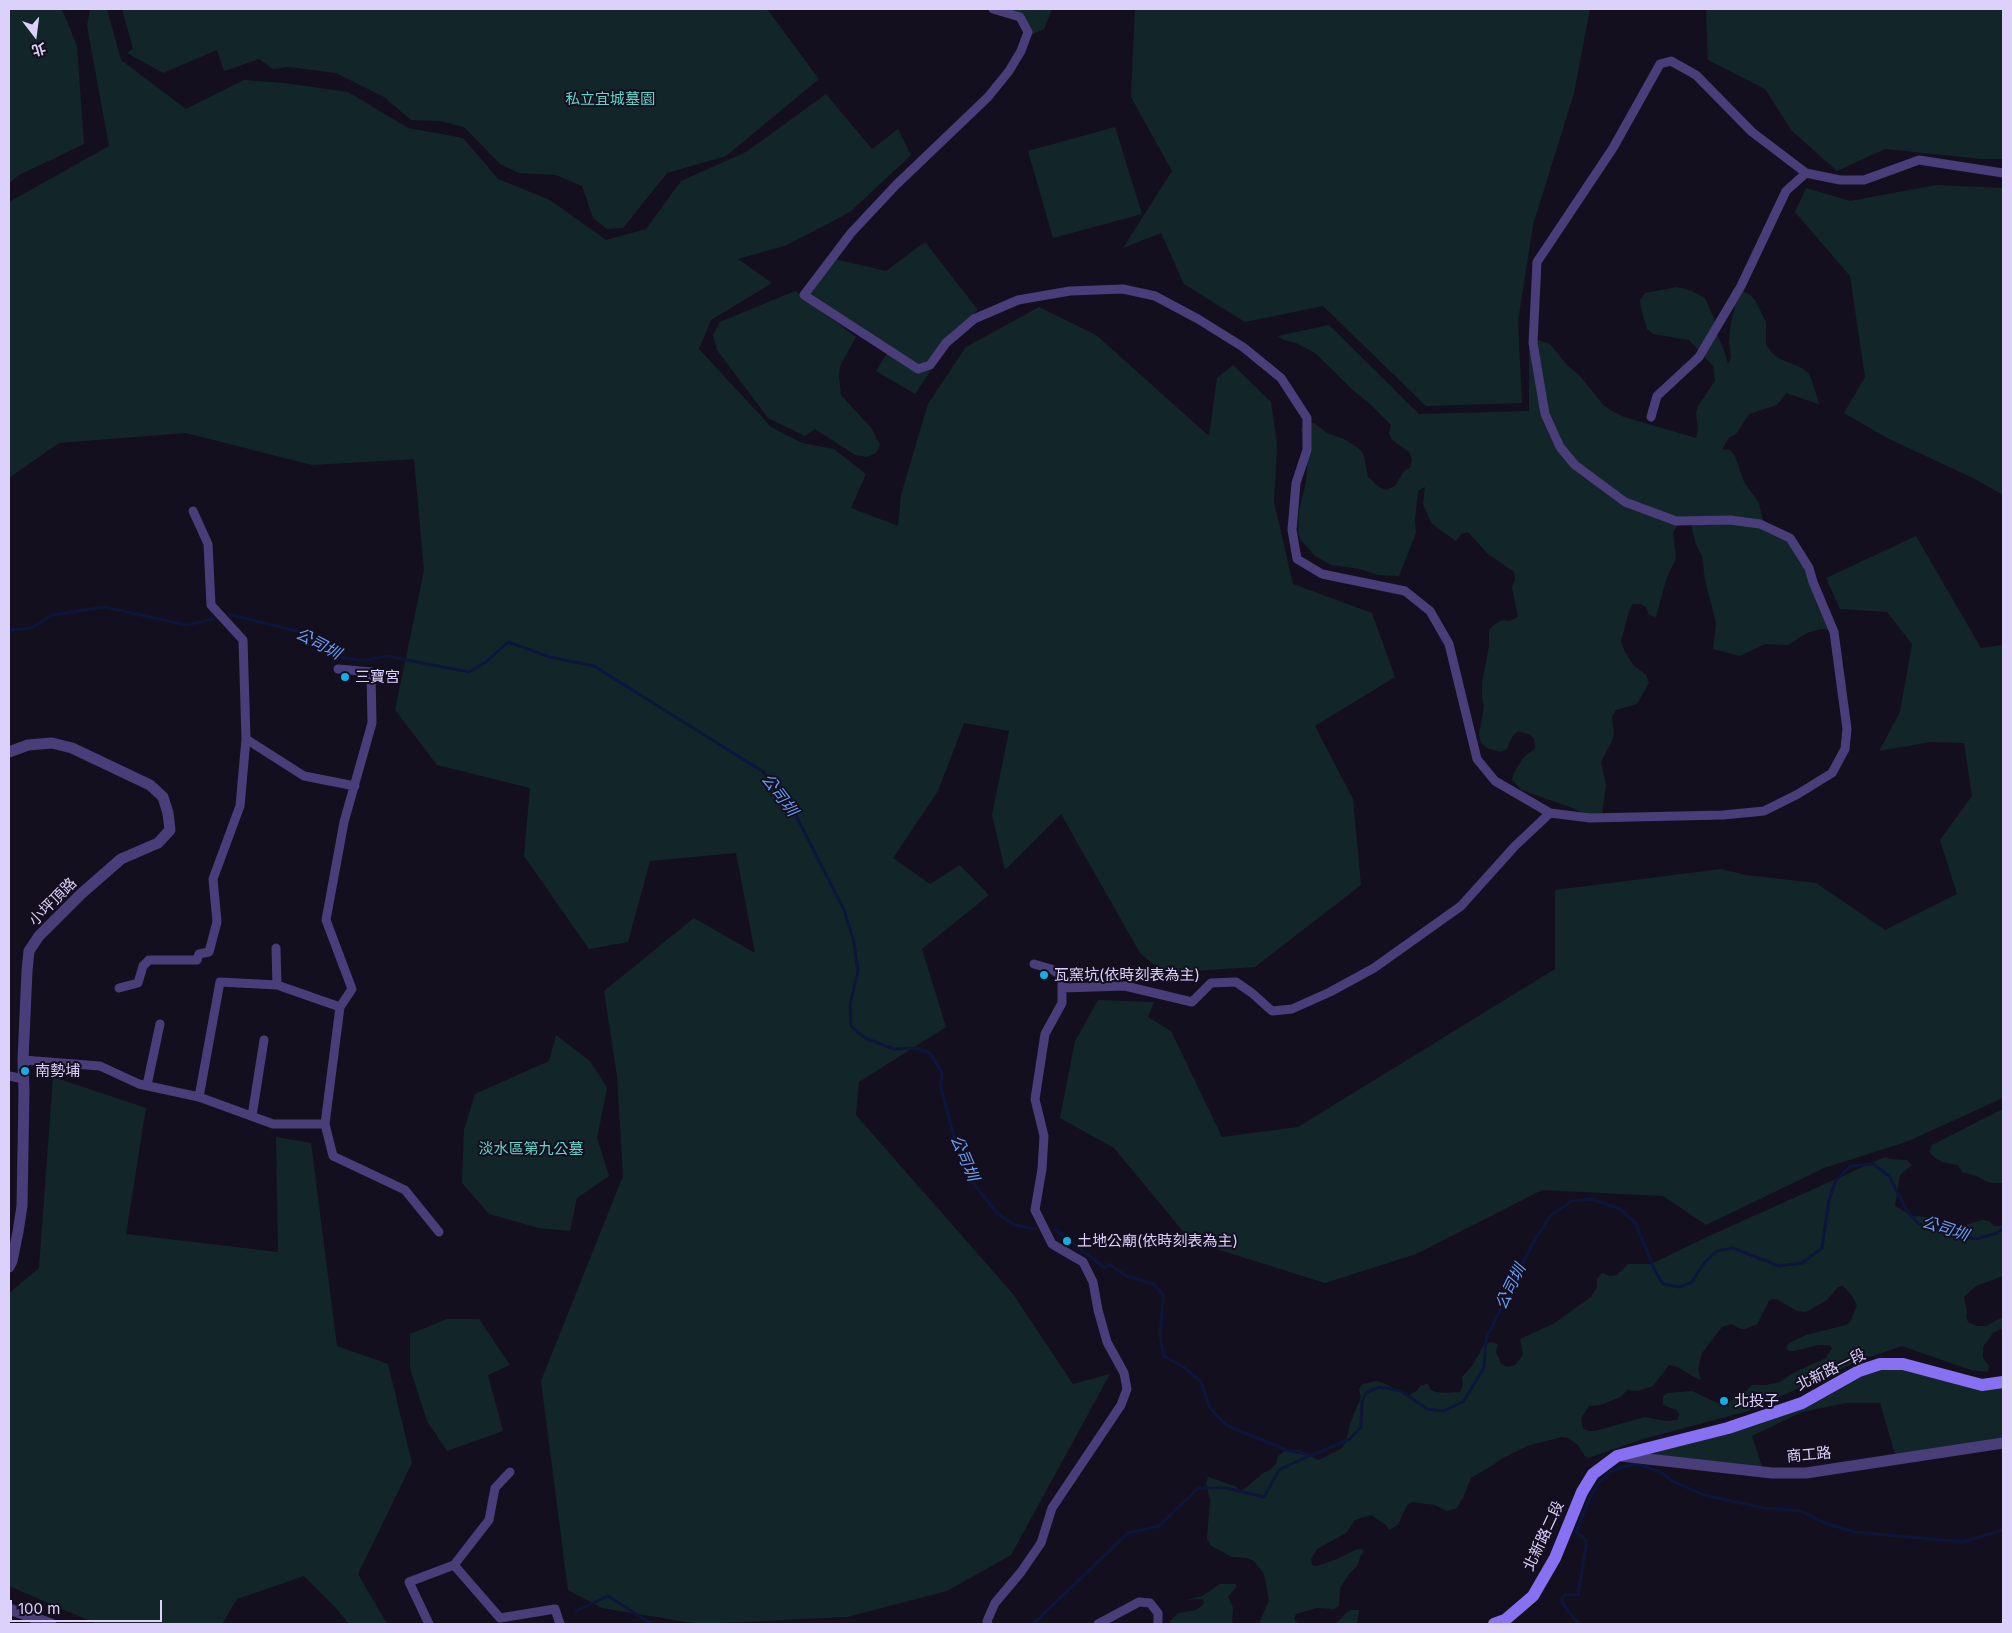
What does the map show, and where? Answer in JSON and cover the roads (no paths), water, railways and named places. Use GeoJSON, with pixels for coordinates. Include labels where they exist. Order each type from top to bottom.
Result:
{"type":"FeatureCollection","features":[{"type":"Feature","properties":{"kind":"main road","name":"北新路一段"},"geometry":{"type":"LineString","coordinates":[[1618,1456],[1728,1428],[1802,1403],[1859,1370],[1880,1364],[1903,1364],[1982,1385],[2003,1382]]}},
{"type":"Feature","properties":{"kind":"main road","name":"北新路二段"},"geometry":{"type":"LineString","coordinates":[[1494,1624],[1506,1620],[1533,1596],[1555,1558],[1582,1492],[1593,1474],[1618,1456]]}},
{"type":"Feature","properties":{"kind":"street"},"geometry":{"type":"LineString","coordinates":[[994,9],[1020,17],[1028,32],[1021,51],[1009,71],[988,97],[896,185],[851,233],[804,295],[918,369],[930,365],[946,343],[974,319],[1018,300],[1070,291],[1123,289],[1155,296],[1198,319],[1243,347],[1281,378],[1306,418],[1306,450],[1296,483],[1292,530],[1297,559],[1322,574],[1405,591],[1430,611],[1449,644],[1477,759],[1495,781],[1550,813],[1590,818],[1723,815],[1764,811],[1798,794],[1832,773],[1845,749],[1847,729],[1834,632],[1813,582],[1810,568],[1790,538],[1760,524],[1730,520],[1676,521],[1626,502],[1575,464],[1560,447],[1545,414],[1533,343],[1537,262],[1614,148],[1660,64],[1671,61],[1696,75],[1752,132],[1806,172],[1840,180],[1864,180],[1919,160],[2003,173]]}},
{"type":"Feature","properties":{"kind":"street"},"geometry":{"type":"LineString","coordinates":[[1651,417],[1657,396],[1699,357],[1741,286],[1786,191],[1806,172]]}},
{"type":"Feature","properties":{"kind":"street"},"geometry":{"type":"LineString","coordinates":[[119,988],[138,983],[143,966],[149,960],[197,960],[199,954],[209,952],[217,922],[213,879],[240,806],[246,739],[243,640],[211,605],[208,544],[193,511]]}},
{"type":"Feature","properties":{"kind":"street"},"geometry":{"type":"LineString","coordinates":[[338,669],[371,672],[372,723],[344,822],[326,920],[352,989],[340,1007],[325,1124],[333,1156],[405,1190],[439,1232]]}},
{"type":"Feature","properties":{"kind":"street"},"geometry":{"type":"LineString","coordinates":[[246,739],[304,776],[355,786]]}},
{"type":"Feature","properties":{"kind":"street","name":"小坪頂路"},"geometry":{"type":"LineString","coordinates":[[9,752],[28,745],[52,743],[72,748],[150,785],[163,797],[168,813],[170,830],[158,843],[121,859],[80,894],[39,936],[29,951],[23,1060],[22,1206],[12,1261],[9,1267]]}},
{"type":"Feature","properties":{"kind":"street"},"geometry":{"type":"LineString","coordinates":[[1062,988],[1125,986],[1192,1002],[1211,983],[1236,982],[1272,1011],[1292,1009],[1330,992],[1374,968],[1460,906],[1515,846],[1550,813]]}},
{"type":"Feature","properties":{"kind":"street"},"geometry":{"type":"LineString","coordinates":[[276,948],[277,985]]}},
{"type":"Feature","properties":{"kind":"street"},"geometry":{"type":"LineString","coordinates":[[988,1624],[987,1621],[995,1603],[1021,1572],[1040,1543],[1052,1508],[1121,1405],[1126,1388],[1124,1373],[1107,1342],[1093,1282],[1083,1262],[1052,1244],[1035,1210],[1042,1169],[1044,1136],[1035,1099],[1046,1034],[1062,1003],[1062,976],[1051,969],[1034,964]]}},
{"type":"Feature","properties":{"kind":"street"},"geometry":{"type":"LineString","coordinates":[[199,1098],[220,982],[277,985],[340,1007]]}},
{"type":"Feature","properties":{"kind":"street"},"geometry":{"type":"LineString","coordinates":[[146,1085],[160,1024]]}},
{"type":"Feature","properties":{"kind":"street"},"geometry":{"type":"LineString","coordinates":[[252,1116],[264,1040]]}},
{"type":"Feature","properties":{"kind":"street"},"geometry":{"type":"LineString","coordinates":[[23,1060],[100,1066],[139,1084],[199,1098],[274,1124],[325,1124]]}},
{"type":"Feature","properties":{"kind":"street"},"geometry":{"type":"LineString","coordinates":[[9,1076],[24,1079]]}},
{"type":"Feature","properties":{"kind":"street","name":"商工路"},"geometry":{"type":"LineString","coordinates":[[1618,1456],[1772,1473],[1806,1473],[2003,1443]]}},
{"type":"Feature","properties":{"kind":"street"},"geometry":{"type":"LineString","coordinates":[[429,1624],[409,1582],[454,1565],[489,1520],[495,1488],[510,1472]]}},
{"type":"Feature","properties":{"kind":"street"},"geometry":{"type":"LineString","coordinates":[[454,1565],[500,1618],[555,1609],[560,1624]]}},
{"type":"Feature","properties":{"kind":"street"},"geometry":{"type":"LineString","coordinates":[[1098,1624],[1139,1602],[1150,1603],[1158,1613],[1158,1624]]}},
{"type":"Feature","properties":{"kind":"street"},"geometry":{"type":"LineString","coordinates":[[9,1609],[51,1624]]}},
{"type":"Feature","properties":{"kind":"waterway","name":"公司圳"},"geometry":{"type":"LineString","coordinates":[[9,630],[31,628],[52,615],[105,607],[186,625],[213,619]]}},
{"type":"Feature","properties":{"kind":"waterway","name":"公司圳"},"geometry":{"type":"LineString","coordinates":[[231,615],[297,631],[340,657],[363,661],[386,656],[469,672],[486,662],[508,642],[550,657],[594,666],[762,771],[791,806],[844,910],[854,942],[858,971],[850,1005],[851,1026],[865,1038],[894,1049],[915,1048],[930,1053],[942,1073],[941,1089],[954,1136],[975,1185],[997,1213],[1014,1225],[1035,1229]]}},
{"type":"Feature","properties":{"kind":"waterway","name":"公司圳"},"geometry":{"type":"LineString","coordinates":[[1055,1229],[1105,1268],[1109,1264],[1126,1276],[1154,1284],[1163,1295],[1160,1338],[1164,1356],[1185,1368],[1201,1382],[1210,1408],[1226,1425],[1289,1451],[1313,1455],[1350,1439],[1361,1427],[1362,1401],[1367,1392],[1379,1387],[1401,1391],[1427,1409],[1443,1411],[1463,1402],[1484,1368],[1486,1339],[1534,1241],[1551,1215],[1572,1201],[1592,1199],[1620,1209],[1636,1224],[1655,1271],[1663,1284],[1679,1287],[1691,1283],[1705,1262],[1717,1251],[1733,1248],[1779,1266],[1802,1263],[1822,1248],[1829,1200],[1836,1180],[1851,1166],[1873,1164],[1889,1176],[1907,1211],[1919,1224],[1976,1239],[1997,1233],[2003,1228]]}},
{"type":"Feature","properties":{"kind":"waterway"},"geometry":{"type":"LineString","coordinates":[[1033,1624],[1128,1533],[1159,1526],[1198,1488],[1226,1488],[1264,1497],[1279,1470],[1311,1455]]}},
{"type":"Feature","properties":{"kind":"waterway","name":"公司圳"},"geometry":{"type":"LineString","coordinates":[[1579,1624],[1562,1603],[1562,1598],[1565,1595],[1578,1595],[1586,1540],[1576,1532],[1590,1497],[1598,1484],[1612,1471],[1623,1467],[1637,1464],[1661,1472],[1672,1481],[1704,1495],[1764,1508],[1801,1511],[1827,1524],[1855,1532],[1963,1542],[2003,1530]]}},
{"type":"Feature","properties":{"kind":"waterway"},"geometry":{"type":"LineString","coordinates":[[576,1611],[608,1596],[652,1624]]}},
{"type":"Feature","properties":{"kind":"place","name":"三寶宮"},"geometry":{"type":"Point","coordinates":[345,677]}},
{"type":"Feature","properties":{"kind":"place","name":"瓦窯坑(依時刻表為主)"},"geometry":{"type":"Point","coordinates":[1044,975]}},
{"type":"Feature","properties":{"kind":"place","name":"南勢埔"},"geometry":{"type":"Point","coordinates":[25,1071]}},
{"type":"Feature","properties":{"kind":"place","name":"土地公廟(依時刻表為主)"},"geometry":{"type":"Point","coordinates":[1067,1241]}},
{"type":"Feature","properties":{"kind":"place","name":"北投子"},"geometry":{"type":"Point","coordinates":[1724,1401]}},
{"type":"Feature","properties":{"kind":"park label","name":"私立宜城墓園"},"geometry":{"type":"Point","coordinates":[610,99]}},
{"type":"Feature","properties":{"kind":"park label","name":"淡水區第九公墓"},"geometry":{"type":"Point","coordinates":[531,1149]}}]}
